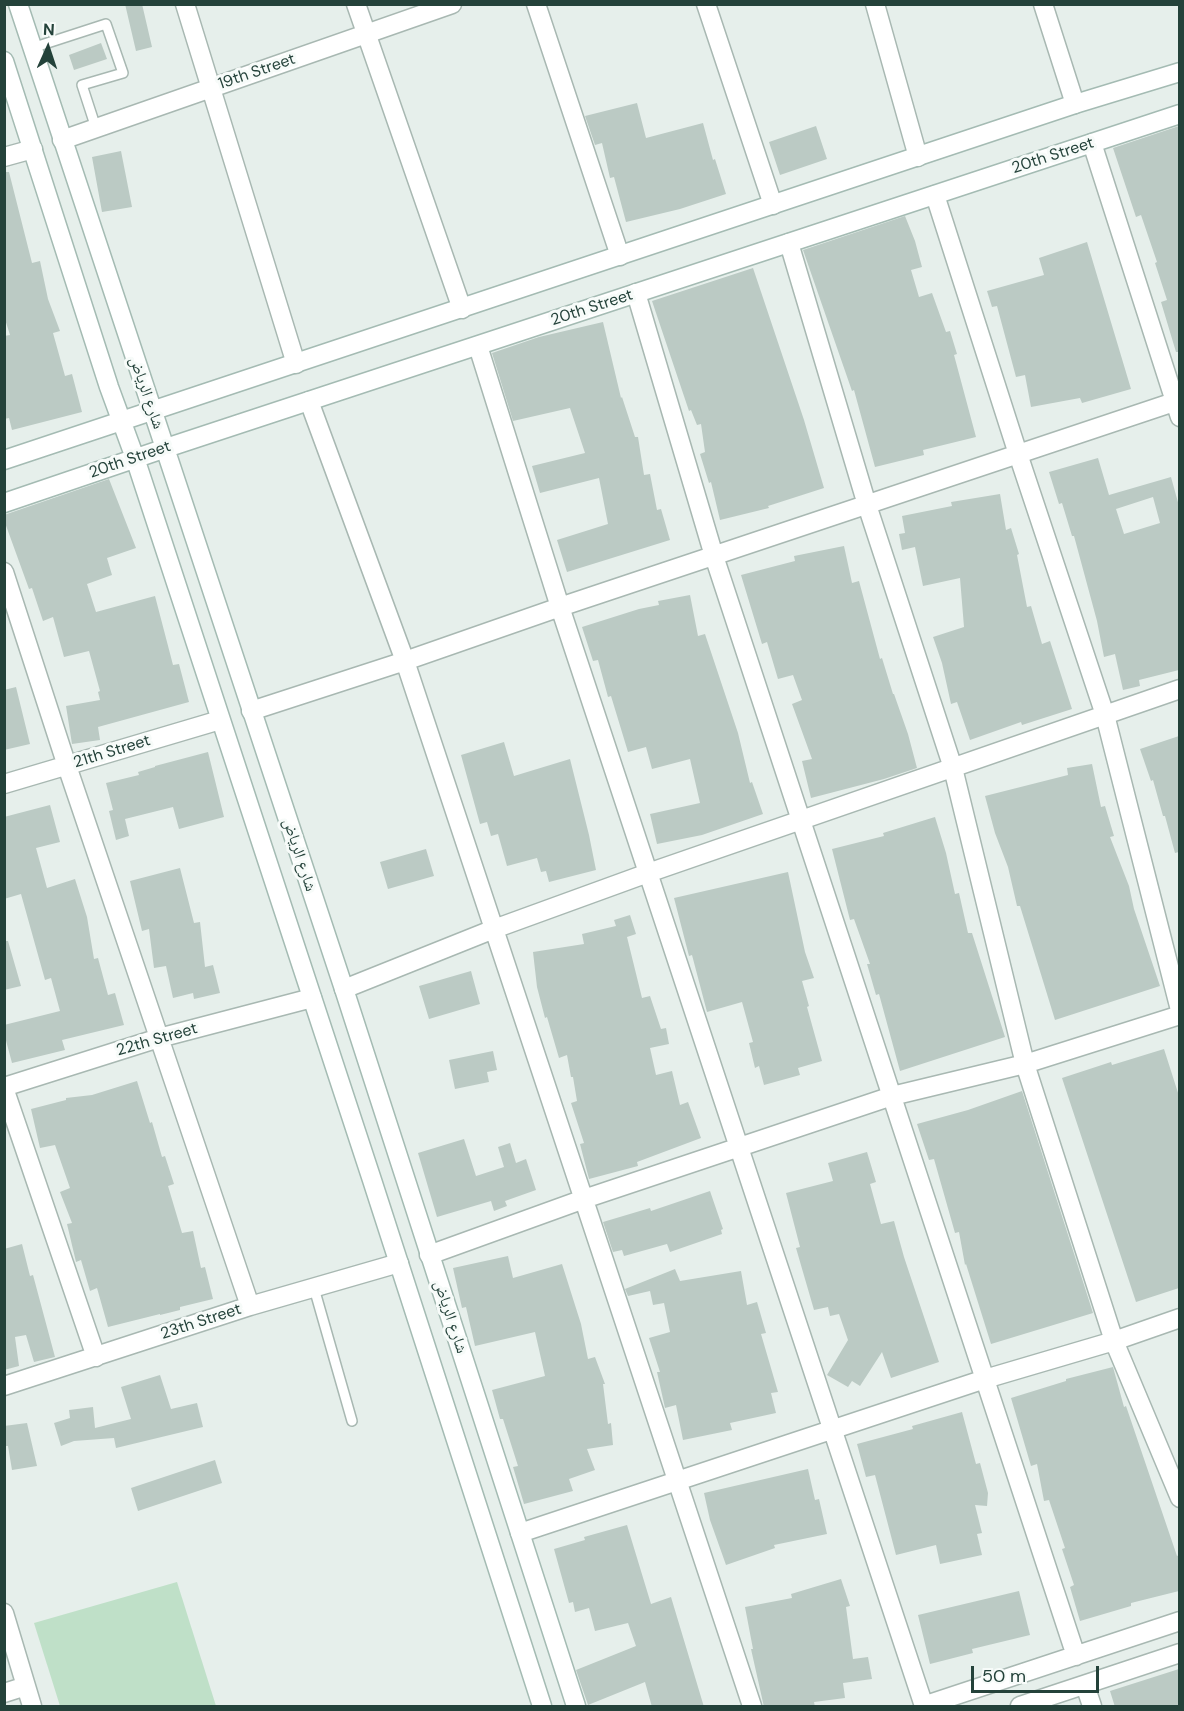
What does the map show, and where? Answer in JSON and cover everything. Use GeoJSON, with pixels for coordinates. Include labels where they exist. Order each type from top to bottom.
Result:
{"type":"FeatureCollection","features":[{"type":"Feature","properties":{"kind":"street","name":"شارع الرياض"},"geometry":{"type":"LineString","coordinates":[[18,4],[344,989],[576,1707]]}},
{"type":"Feature","properties":{"kind":"street"},"geometry":{"type":"LineString","coordinates":[[185,4],[296,364]]}},
{"type":"Feature","properties":{"kind":"street"},"geometry":{"type":"LineString","coordinates":[[356,4],[462,309]]}},
{"type":"Feature","properties":{"kind":"street","name":"19th Street"},"geometry":{"type":"LineString","coordinates":[[62,140],[452,4]]}},
{"type":"Feature","properties":{"kind":"street"},"geometry":{"type":"LineString","coordinates":[[536,4],[620,256]]}},
{"type":"Feature","properties":{"kind":"street"},"geometry":{"type":"LineString","coordinates":[[706,4],[773,205]]}},
{"type":"Feature","properties":{"kind":"street"},"geometry":{"type":"LineString","coordinates":[[875,4],[918,157]]}},
{"type":"Feature","properties":{"kind":"street"},"geometry":{"type":"LineString","coordinates":[[1043,4],[1075,104]]}},
{"type":"Feature","properties":{"kind":"street","name":"شارع الرياض"},"geometry":{"type":"LineString","coordinates":[[4,61],[399,1263],[542,1707]]}},
{"type":"Feature","properties":{"kind":"street"},"geometry":{"type":"LineString","coordinates":[[4,460],[1075,104],[1179,72]]}},
{"type":"Feature","properties":{"kind":"street","name":"20th Street"},"geometry":{"type":"LineString","coordinates":[[4,502],[1179,114]]}},
{"type":"Feature","properties":{"kind":"street"},"geometry":{"type":"LineString","coordinates":[[251,711],[405,662],[560,607],[1018,454],[1178,406],[1092,143]]}},
{"type":"Feature","properties":{"kind":"street"},"geometry":{"type":"LineString","coordinates":[[4,157],[33,149]]}},
{"type":"Feature","properties":{"kind":"street"},"geometry":{"type":"LineString","coordinates":[[935,195],[1105,715],[1179,1010]]}},
{"type":"Feature","properties":{"kind":"street"},"geometry":{"type":"LineString","coordinates":[[789,243],[867,505],[953,768],[1025,1064],[1114,1341],[1179,1498]]}},
{"type":"Feature","properties":{"kind":"street"},"geometry":{"type":"LineString","coordinates":[[636,293],[714,556],[1076,1656]]}},
{"type":"Feature","properties":{"kind":"street"},"geometry":{"type":"LineString","coordinates":[[478,346],[560,607],[924,1706],[1179,1621]]}},
{"type":"Feature","properties":{"kind":"street"},"geometry":{"type":"LineString","coordinates":[[309,401],[405,662],[752,1707]]}},
{"type":"Feature","properties":{"kind":"street"},"geometry":{"type":"LineString","coordinates":[[4,572],[67,766],[250,1306]]}},
{"type":"Feature","properties":{"kind":"street"},"geometry":{"type":"LineString","coordinates":[[344,989],[494,929],[648,873],[1179,689]]}},
{"type":"Feature","properties":{"kind":"street","name":"21th Street"},"geometry":{"type":"LineString","coordinates":[[4,784],[220,720]]}},
{"type":"Feature","properties":{"kind":"street","name":"22th Street"},"geometry":{"type":"LineString","coordinates":[[4,1087],[159,1038],[312,998]]}},
{"type":"Feature","properties":{"kind":"street"},"geometry":{"type":"LineString","coordinates":[[429,1255],[584,1199],[892,1096],[1025,1064],[1179,1015]]}},
{"type":"Feature","properties":{"kind":"street"},"geometry":{"type":"LineString","coordinates":[[4,1087],[96,1357]]}},
{"type":"Feature","properties":{"kind":"street","name":"23th Street"},"geometry":{"type":"LineString","coordinates":[[4,1386],[250,1306],[399,1263]]}},
{"type":"Feature","properties":{"kind":"street"},"geometry":{"type":"LineString","coordinates":[[520,1533],[985,1379],[1114,1341],[1179,1318]]}},
{"type":"Feature","properties":{"kind":"street"},"geometry":{"type":"LineString","coordinates":[[4,1613],[32,1707]]}},
{"type":"Feature","properties":{"kind":"street"},"geometry":{"type":"LineString","coordinates":[[1020,1707],[1179,1653]]}},
{"type":"Feature","properties":{"kind":"street"},"geometry":{"type":"LineString","coordinates":[[1085,1685],[1092,1707]]}},
{"type":"Feature","properties":{"kind":"street"},"geometry":{"type":"LineString","coordinates":[[4,1692],[26,1686]]}},
{"type":"Feature","properties":{"kind":"lane"},"geometry":{"type":"LineString","coordinates":[[32,48],[106,24],[123,73],[82,85],[96,128]]}},
{"type":"Feature","properties":{"kind":"lane"},"geometry":{"type":"LineString","coordinates":[[314,1288],[352,1421]]}},
{"type":"Feature","properties":{"kind":"green space"},"geometry":{"type":"Polygon","coordinates":[[[177,1582],[216,1706],[60,1706],[34,1623],[177,1582]]]}},
{"type":"Feature","properties":{"kind":"building"},"geometry":{"type":"Polygon","coordinates":[[[125,4],[142,4],[152,47],[136,51],[125,4]]]}},
{"type":"Feature","properties":{"kind":"building"},"geometry":{"type":"Polygon","coordinates":[[[101,43],[107,59],[74,70],[69,55],[101,43]]]}},
{"type":"Feature","properties":{"kind":"building"},"geometry":{"type":"Polygon","coordinates":[[[637,103],[646,138],[703,123],[713,160],[715,159],[726,194],[680,209],[626,222],[614,177],[610,178],[602,143],[595,145],[585,116],[637,103]]]}},
{"type":"Feature","properties":{"kind":"building"},"geometry":{"type":"Polygon","coordinates":[[[816,126],[827,159],[780,175],[769,142],[816,126]]]}},
{"type":"Feature","properties":{"kind":"building"},"geometry":{"type":"Polygon","coordinates":[[[1179,126],[1179,352],[1176,352],[1161,302],[1167,300],[1155,263],[1157,262],[1141,215],[1136,217],[1113,148],[1179,126]]]}},
{"type":"Feature","properties":{"kind":"building"},"geometry":{"type":"Polygon","coordinates":[[[121,151],[132,207],[102,212],[92,157],[121,151]]]}},
{"type":"Feature","properties":{"kind":"building"},"geometry":{"type":"Polygon","coordinates":[[[4,172],[9,172],[32,263],[40,261],[48,299],[60,331],[53,333],[65,376],[72,374],[82,412],[12,430],[9,418],[4,419],[4,336],[10,335],[4,316],[4,172]]]}},
{"type":"Feature","properties":{"kind":"building"},"geometry":{"type":"Polygon","coordinates":[[[905,216],[922,267],[911,270],[919,297],[932,293],[946,332],[950,331],[957,354],[954,355],[976,437],[923,450],[924,455],[875,467],[854,390],[852,391],[803,250],[905,216]]]}},
{"type":"Feature","properties":{"kind":"building"},"geometry":{"type":"Polygon","coordinates":[[[1087,242],[1131,389],[1082,403],[1080,398],[1031,407],[1025,375],[1016,377],[997,306],[992,307],[987,291],[1044,275],[1039,258],[1087,242]]]}},
{"type":"Feature","properties":{"kind":"building"},"geometry":{"type":"Polygon","coordinates":[[[753,268],[804,420],[824,488],[768,506],[769,508],[720,520],[711,482],[709,483],[700,454],[705,452],[701,424],[697,425],[691,410],[689,411],[652,301],[753,268]]]}},
{"type":"Feature","properties":{"kind":"building"},"geometry":{"type":"Polygon","coordinates":[[[603,322],[621,398],[635,437],[638,437],[644,475],[650,474],[657,510],[661,509],[670,540],[567,572],[557,540],[608,524],[599,478],[540,493],[532,466],[585,453],[570,408],[513,421],[492,353],[539,337],[603,322]]]}},
{"type":"Feature","properties":{"kind":"building"},"geometry":{"type":"Polygon","coordinates":[[[1098,458],[1109,495],[1171,477],[1179,506],[1179,670],[1139,680],[1140,686],[1123,690],[1115,654],[1104,657],[1097,621],[1074,536],[1072,536],[1062,503],[1059,504],[1049,472],[1098,458]],[[1153,497],[1116,509],[1124,534],[1160,523],[1153,497]]]}},
{"type":"Feature","properties":{"kind":"building"},"geometry":{"type":"Polygon","coordinates":[[[109,479],[136,548],[107,558],[112,575],[87,584],[96,612],[155,596],[173,665],[179,664],[189,702],[98,727],[100,740],[72,744],[66,706],[100,700],[98,692],[100,691],[89,651],[64,657],[53,617],[43,621],[32,588],[29,589],[4,515],[109,479]]]}},
{"type":"Feature","properties":{"kind":"building"},"geometry":{"type":"Polygon","coordinates":[[[1000,494],[1006,530],[1011,528],[1019,554],[1017,555],[1027,607],[1031,606],[1042,644],[1050,641],[1072,709],[1022,725],[1021,722],[970,740],[957,702],[951,704],[942,663],[933,637],[964,627],[960,578],[923,586],[915,547],[902,550],[899,534],[905,533],[902,516],[952,506],[951,502],[1000,494]]]}},
{"type":"Feature","properties":{"kind":"building"},"geometry":{"type":"Polygon","coordinates":[[[844,546],[852,583],[859,581],[880,659],[882,658],[908,734],[917,768],[811,798],[802,761],[812,759],[792,704],[802,700],[793,675],[778,679],[767,642],[762,644],[741,575],[795,561],[794,556],[844,546]]]}},
{"type":"Feature","properties":{"kind":"building"},"geometry":{"type":"Polygon","coordinates":[[[690,595],[698,636],[705,634],[738,733],[750,783],[752,782],[763,814],[702,835],[657,844],[650,814],[700,803],[690,759],[652,769],[646,747],[628,752],[611,696],[608,697],[598,660],[593,661],[582,627],[659,605],[658,601],[690,595]]]}},
{"type":"Feature","properties":{"kind":"building"},"geometry":{"type":"Polygon","coordinates":[[[16,687],[30,744],[4,750],[4,690],[16,687]]]}},
{"type":"Feature","properties":{"kind":"building"},"geometry":{"type":"Polygon","coordinates":[[[1179,736],[1179,852],[1175,853],[1153,780],[1151,781],[1140,749],[1179,736]]]}},
{"type":"Feature","properties":{"kind":"building"},"geometry":{"type":"Polygon","coordinates":[[[504,742],[514,776],[570,759],[596,870],[549,882],[546,871],[541,872],[537,858],[507,866],[498,834],[491,836],[487,822],[480,824],[461,755],[504,742]]]}},
{"type":"Feature","properties":{"kind":"building"},"geometry":{"type":"Polygon","coordinates":[[[208,752],[224,817],[179,829],[173,807],[125,819],[129,836],[116,840],[109,811],[113,810],[106,783],[139,775],[138,772],[155,766],[208,752]]]}},
{"type":"Feature","properties":{"kind":"building"},"geometry":{"type":"Polygon","coordinates":[[[1092,764],[1101,807],[1105,806],[1114,836],[1110,837],[1129,886],[1134,909],[1160,986],[1055,1020],[1020,906],[1017,906],[1008,867],[995,833],[985,796],[1068,775],[1067,768],[1092,764]]]}},
{"type":"Feature","properties":{"kind":"building"},"geometry":{"type":"Polygon","coordinates":[[[50,805],[60,842],[36,848],[47,888],[75,879],[87,917],[94,959],[98,958],[108,995],[115,993],[124,1025],[62,1040],[65,1050],[12,1063],[4,1025],[60,1011],[51,978],[45,980],[21,894],[4,899],[4,817],[50,805]]]}},
{"type":"Feature","properties":{"kind":"building"},"geometry":{"type":"Polygon","coordinates":[[[935,817],[955,894],[959,893],[968,933],[972,933],[1005,1037],[900,1071],[879,994],[876,995],[867,964],[870,964],[854,919],[850,920],[832,849],[884,836],[883,833],[935,817]]]}},
{"type":"Feature","properties":{"kind":"building"},"geometry":{"type":"Polygon","coordinates":[[[426,849],[434,876],[388,889],[380,862],[426,849]]]}},
{"type":"Feature","properties":{"kind":"building"},"geometry":{"type":"Polygon","coordinates":[[[180,868],[194,923],[200,922],[205,967],[213,965],[220,993],[194,999],[193,993],[173,998],[166,966],[154,968],[149,929],[142,931],[130,881],[180,868]]]}},
{"type":"Feature","properties":{"kind":"building"},"geometry":{"type":"Polygon","coordinates":[[[788,872],[805,952],[814,978],[802,981],[822,1061],[798,1068],[800,1075],[764,1085],[759,1066],[755,1068],[749,1043],[753,1042],[742,1002],[707,1012],[674,898],[788,872]]]}},
{"type":"Feature","properties":{"kind":"building"},"geometry":{"type":"Polygon","coordinates":[[[630,915],[636,934],[627,937],[642,998],[650,996],[661,1029],[666,1028],[669,1044],[650,1048],[656,1075],[672,1071],[680,1105],[688,1102],[701,1138],[637,1162],[638,1166],[589,1179],[580,1144],[584,1143],[571,1103],[577,1101],[573,1077],[571,1077],[567,1055],[559,1058],[547,1017],[545,1018],[537,987],[533,952],[584,944],[582,934],[616,926],[614,920],[630,915]]]}},
{"type":"Feature","properties":{"kind":"building"},"geometry":{"type":"Polygon","coordinates":[[[4,941],[8,941],[21,986],[4,990],[4,941]]]}},
{"type":"Feature","properties":{"kind":"building"},"geometry":{"type":"Polygon","coordinates":[[[471,971],[480,1004],[429,1019],[419,986],[471,971]]]}},
{"type":"Feature","properties":{"kind":"building"},"geometry":{"type":"Polygon","coordinates":[[[1164,1049],[1179,1096],[1179,1288],[1136,1302],[1062,1078],[1111,1062],[1112,1065],[1164,1049]]]}},
{"type":"Feature","properties":{"kind":"building"},"geometry":{"type":"Polygon","coordinates":[[[493,1051],[497,1070],[487,1072],[489,1082],[455,1089],[449,1060],[493,1051]]]}},
{"type":"Feature","properties":{"kind":"building"},"geometry":{"type":"Polygon","coordinates":[[[137,1081],[162,1157],[165,1156],[174,1184],[168,1186],[182,1233],[193,1231],[201,1268],[205,1267],[213,1299],[180,1307],[180,1310],[108,1327],[97,1288],[90,1291],[81,1260],[76,1262],[67,1224],[72,1223],[60,1192],[70,1188],[55,1145],[40,1148],[31,1109],[66,1100],[66,1098],[92,1095],[137,1081]]]}},
{"type":"Feature","properties":{"kind":"building"},"geometry":{"type":"Polygon","coordinates":[[[1022,1091],[1093,1313],[991,1344],[965,1265],[959,1232],[955,1233],[934,1159],[929,1160],[917,1124],[968,1110],[1022,1091]]]}},
{"type":"Feature","properties":{"kind":"building"},"geometry":{"type":"Polygon","coordinates":[[[464,1139],[476,1176],[504,1167],[498,1147],[510,1143],[516,1163],[526,1159],[536,1190],[505,1201],[507,1206],[494,1211],[491,1201],[437,1217],[418,1153],[464,1139]]]}},
{"type":"Feature","properties":{"kind":"building"},"geometry":{"type":"Polygon","coordinates":[[[867,1152],[876,1182],[870,1184],[881,1224],[894,1221],[939,1362],[891,1378],[882,1352],[860,1386],[852,1381],[848,1387],[827,1375],[848,1340],[839,1314],[830,1316],[828,1307],[814,1310],[796,1248],[800,1247],[786,1193],[833,1181],[828,1163],[867,1152]]]}},
{"type":"Feature","properties":{"kind":"building"},"geometry":{"type":"Polygon","coordinates":[[[710,1191],[723,1229],[722,1234],[670,1252],[667,1244],[624,1256],[622,1250],[613,1252],[603,1222],[650,1208],[651,1211],[710,1191]]]}},
{"type":"Feature","properties":{"kind":"building"},"geometry":{"type":"Polygon","coordinates":[[[22,1244],[30,1276],[33,1275],[55,1357],[34,1362],[26,1335],[15,1337],[19,1366],[4,1370],[4,1249],[22,1244]]]}},
{"type":"Feature","properties":{"kind":"building"},"geometry":{"type":"Polygon","coordinates":[[[508,1256],[513,1278],[562,1264],[581,1324],[588,1359],[595,1357],[605,1384],[603,1384],[608,1424],[611,1423],[613,1445],[587,1449],[595,1470],[569,1479],[573,1491],[524,1504],[513,1467],[518,1466],[503,1419],[500,1419],[492,1390],[545,1376],[535,1332],[475,1346],[466,1307],[462,1308],[453,1268],[508,1256]]]}},
{"type":"Feature","properties":{"kind":"building"},"geometry":{"type":"Polygon","coordinates":[[[675,1269],[680,1281],[741,1271],[747,1305],[757,1302],[766,1333],[761,1334],[778,1392],[771,1393],[776,1413],[730,1423],[732,1430],[683,1440],[676,1405],[665,1408],[657,1372],[660,1372],[649,1338],[670,1332],[664,1303],[653,1305],[650,1291],[628,1296],[625,1289],[675,1269]]]}},
{"type":"Feature","properties":{"kind":"building"},"geometry":{"type":"Polygon","coordinates":[[[1113,1367],[1124,1407],[1126,1406],[1177,1556],[1179,1555],[1179,1591],[1131,1603],[1131,1606],[1080,1621],[1070,1587],[1074,1585],[1062,1549],[1065,1548],[1049,1500],[1044,1501],[1037,1464],[1031,1466],[1011,1398],[1066,1381],[1066,1379],[1113,1367]]]}},
{"type":"Feature","properties":{"kind":"building"},"geometry":{"type":"Polygon","coordinates":[[[160,1375],[171,1409],[197,1403],[203,1427],[116,1448],[114,1438],[74,1441],[61,1446],[54,1423],[70,1418],[69,1410],[93,1407],[95,1428],[131,1419],[121,1387],[160,1375]]]}},
{"type":"Feature","properties":{"kind":"building"},"geometry":{"type":"Polygon","coordinates":[[[962,1412],[976,1464],[980,1463],[988,1493],[987,1506],[975,1505],[982,1533],[977,1534],[982,1555],[940,1564],[936,1545],[896,1555],[875,1475],[866,1477],[857,1444],[913,1429],[912,1426],[962,1412]]]}},
{"type":"Feature","properties":{"kind":"building"},"geometry":{"type":"Polygon","coordinates":[[[27,1423],[37,1466],[12,1470],[8,1446],[4,1446],[4,1426],[27,1423]]]}},
{"type":"Feature","properties":{"kind":"building"},"geometry":{"type":"Polygon","coordinates":[[[215,1460],[222,1483],[138,1511],[131,1488],[215,1460]]]}},
{"type":"Feature","properties":{"kind":"building"},"geometry":{"type":"Polygon","coordinates":[[[808,1469],[815,1500],[819,1499],[827,1534],[774,1545],[775,1548],[726,1565],[710,1520],[704,1493],[808,1469]]]}},
{"type":"Feature","properties":{"kind":"building"},"geometry":{"type":"Polygon","coordinates":[[[627,1525],[651,1604],[671,1597],[704,1707],[652,1707],[645,1682],[588,1705],[576,1670],[636,1646],[628,1623],[595,1631],[589,1608],[575,1612],[573,1602],[569,1603],[554,1549],[585,1540],[584,1537],[627,1525]]]}},
{"type":"Feature","properties":{"kind":"building"},"geometry":{"type":"Polygon","coordinates":[[[841,1579],[850,1606],[846,1607],[853,1659],[868,1657],[872,1679],[843,1683],[845,1698],[814,1702],[815,1707],[764,1707],[751,1649],[753,1649],[745,1607],[792,1598],[791,1594],[841,1579]]]}},
{"type":"Feature","properties":{"kind":"building"},"geometry":{"type":"Polygon","coordinates":[[[1019,1591],[1030,1635],[972,1649],[973,1653],[930,1664],[918,1615],[1019,1591]]]}},
{"type":"Feature","properties":{"kind":"building"},"geometry":{"type":"Polygon","coordinates":[[[1179,1669],[1179,1707],[1115,1707],[1110,1691],[1179,1669]]]}}]}
